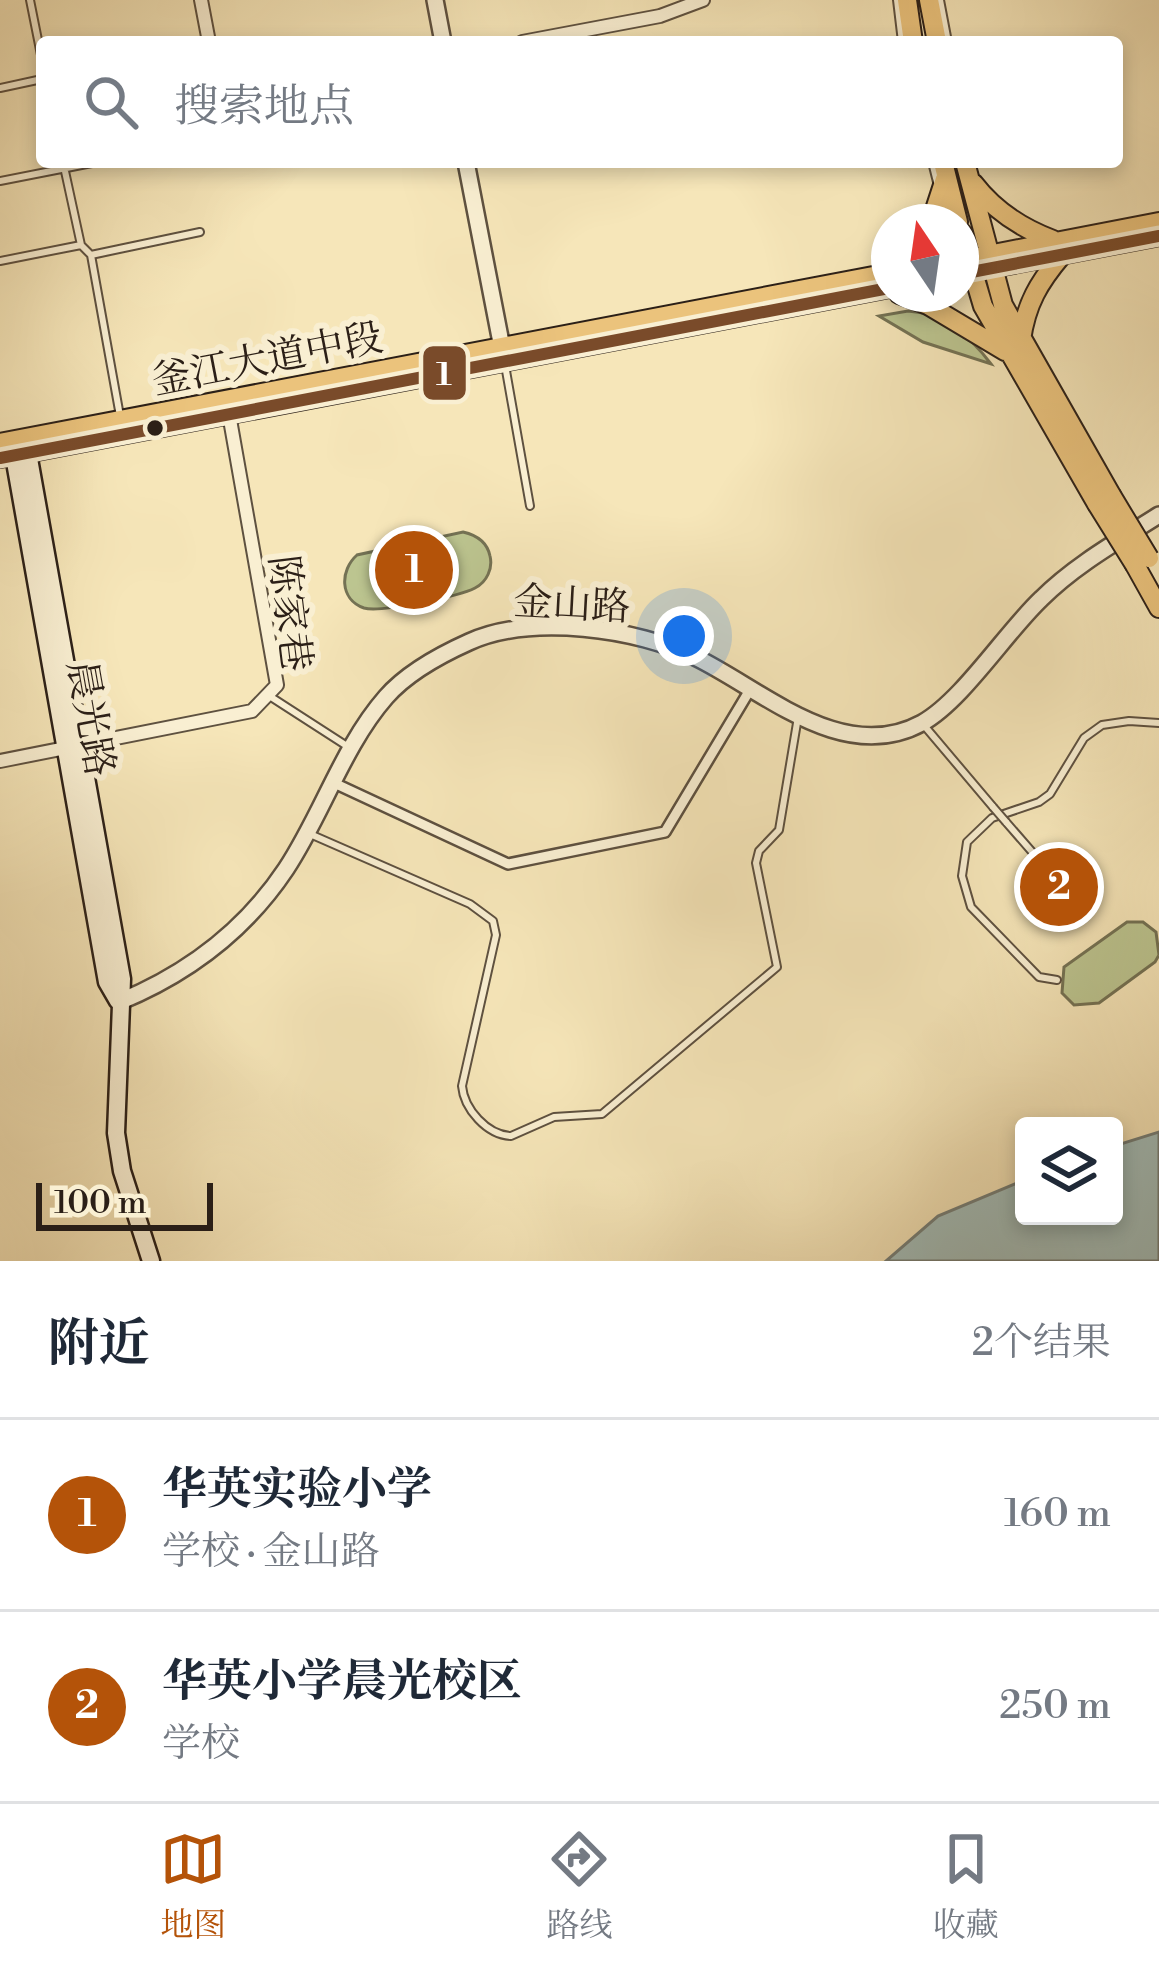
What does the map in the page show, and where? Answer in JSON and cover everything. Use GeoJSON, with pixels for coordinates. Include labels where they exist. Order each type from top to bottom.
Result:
{"type":"FeatureCollection","features":[{"type":"Feature","properties":{"kind":"main road"},"geometry":{"type":"LineString","coordinates":[[907,0],[912,36]]}},
{"type":"Feature","properties":{"kind":"main road"},"geometry":{"type":"LineString","coordinates":[[929,0],[936,36]]}},
{"type":"Feature","properties":{"kind":"main road"},"geometry":{"type":"LineString","coordinates":[[938,204],[941,168]]}},
{"type":"Feature","properties":{"kind":"main road"},"geometry":{"type":"LineString","coordinates":[[942,168],[953,204]]}},
{"type":"Feature","properties":{"kind":"main road"},"geometry":{"type":"LineString","coordinates":[[969,168],[971,204]]}},
{"type":"Feature","properties":{"kind":"main road"},"geometry":{"type":"LineString","coordinates":[[970,168],[989,204],[1060,248],[1159,236]]}},
{"type":"Feature","properties":{"kind":"main road"},"geometry":{"type":"LineString","coordinates":[[979,264],[1159,222]]}},
{"type":"Feature","properties":{"kind":"main road"},"geometry":{"type":"LineString","coordinates":[[1016,347],[1025,310],[1060,248]]}},
{"type":"Feature","properties":{"kind":"main road"},"geometry":{"type":"LineString","coordinates":[[979,273],[1003,305],[1016,347],[1148,566],[1159,608]]}},
{"type":"Feature","properties":{"kind":"main road","name":"釜江大道中段"},"geometry":{"type":"LineString","coordinates":[[13,448],[121,420],[871,285]]}},
{"type":"Feature","properties":{"kind":"main road"},"geometry":{"type":"LineString","coordinates":[[943,312],[1016,347]]}},
{"type":"Feature","properties":{"kind":"main road","name":"釜江大道中段"},"geometry":{"type":"LineString","coordinates":[[13,448],[229,414],[503,354]]}},
{"type":"Feature","properties":{"kind":"main road","name":"晨光路"},"geometry":{"type":"LineString","coordinates":[[13,448],[122,979],[116,1132],[122,1171],[151,1261]]}},
{"type":"Feature","properties":{"kind":"street"},"geometry":{"type":"LineString","coordinates":[[201,0],[208,36]]}},
{"type":"Feature","properties":{"kind":"street"},"geometry":{"type":"LineString","coordinates":[[435,0],[442,36]]}},
{"type":"Feature","properties":{"kind":"street"},"geometry":{"type":"LineString","coordinates":[[554,36],[660,16],[703,0]]}},
{"type":"Feature","properties":{"kind":"street"},"geometry":{"type":"LineString","coordinates":[[467,168],[503,354]]}},
{"type":"Feature","properties":{"kind":"street","name":"陈家巷"},"geometry":{"type":"LineString","coordinates":[[0,760],[252,711],[277,685],[229,414]]}},
{"type":"Feature","properties":{"kind":"street"},"geometry":{"type":"LineString","coordinates":[[922,723],[956,693],[1045,594],[1159,515]]}},
{"type":"Feature","properties":{"kind":"street","name":"金山路"},"geometry":{"type":"LineString","coordinates":[[119,1002],[167,982],[252,913],[286,869],[386,697],[414,672],[494,631],[526,626],[639,638],[698,658],[825,729],[883,734],[922,723]]}},
{"type":"Feature","properties":{"kind":"street"},"geometry":{"type":"LineString","coordinates":[[334,784],[508,864],[665,832],[751,688]]}},
{"type":"Feature","properties":{"kind":"lane"},"geometry":{"type":"LineString","coordinates":[[29,0],[37,36]]}},
{"type":"Feature","properties":{"kind":"lane"},"geometry":{"type":"LineString","coordinates":[[897,0],[901,36]]}},
{"type":"Feature","properties":{"kind":"lane"},"geometry":{"type":"LineString","coordinates":[[940,0],[947,36]]}},
{"type":"Feature","properties":{"kind":"lane"},"geometry":{"type":"LineString","coordinates":[[0,88],[36,80]]}},
{"type":"Feature","properties":{"kind":"lane"},"geometry":{"type":"LineString","coordinates":[[0,182],[53,168]]}},
{"type":"Feature","properties":{"kind":"lane"},"geometry":{"type":"LineString","coordinates":[[65,168],[81,245],[91,254],[121,420]]}},
{"type":"Feature","properties":{"kind":"lane"},"geometry":{"type":"LineString","coordinates":[[91,254],[200,232]]}},
{"type":"Feature","properties":{"kind":"lane"},"geometry":{"type":"LineString","coordinates":[[0,261],[81,245]]}},
{"type":"Feature","properties":{"kind":"lane"},"geometry":{"type":"LineString","coordinates":[[503,354],[530,506]]}},
{"type":"Feature","properties":{"kind":"lane"},"geometry":{"type":"LineString","coordinates":[[268,694],[353,750]]}},
{"type":"Feature","properties":{"kind":"lane"},"geometry":{"type":"LineString","coordinates":[[307,833],[470,904],[494,921],[496,935],[462,1086],[463,1097],[489,1129],[511,1136],[554,1117],[595,1117],[777,967],[756,863],[759,851],[779,830],[798,715]]}},
{"type":"Feature","properties":{"kind":"lane"},"geometry":{"type":"LineString","coordinates":[[922,723],[1033,853]]}},
{"type":"Feature","properties":{"kind":"lane"},"geometry":{"type":"LineString","coordinates":[[1057,980],[1039,977],[971,907],[962,876],[968,842],[992,818],[1050,794],[1084,738],[1102,725],[1159,723]]}},
{"type":"Feature","properties":{"kind":"green space"},"geometry":{"type":"Polygon","coordinates":[[[914,312],[932,316],[955,328],[991,364],[923,342],[879,316],[914,312]]]}},
{"type":"Feature","properties":{"kind":"green space"},"geometry":{"type":"Polygon","coordinates":[[[463,532],[480,540],[490,556],[488,574],[475,588],[386,608],[364,608],[346,591],[345,576],[357,555],[463,532]]]}},
{"type":"Feature","properties":{"kind":"green space"},"geometry":{"type":"Polygon","coordinates":[[[1127,922],[1143,922],[1156,932],[1159,955],[1155,962],[1099,1003],[1074,1005],[1062,993],[1064,967],[1127,922]]]}},
{"type":"Feature","properties":{"kind":"water"},"geometry":{"type":"Polygon","coordinates":[[[1159,1132],[1159,1261],[886,1261],[938,1216],[1015,1184],[1015,1225],[1123,1225],[1123,1143],[1159,1132]]]}},
{"type":"Feature","properties":{"kind":"transit line","name":"1"},"geometry":{"type":"LineString","coordinates":[[979,271],[1159,236]]}},
{"type":"Feature","properties":{"kind":"transit line","name":"1"},"geometry":{"type":"LineString","coordinates":[[0,458],[871,291]]}},
{"type":"Feature","properties":{"kind":"place","name":"华英实验小学"},"geometry":{"type":"Point","coordinates":[414,570]}},
{"type":"Feature","properties":{"kind":"place","name":"华英小学晨光校区"},"geometry":{"type":"Point","coordinates":[1059,887]}}]}
